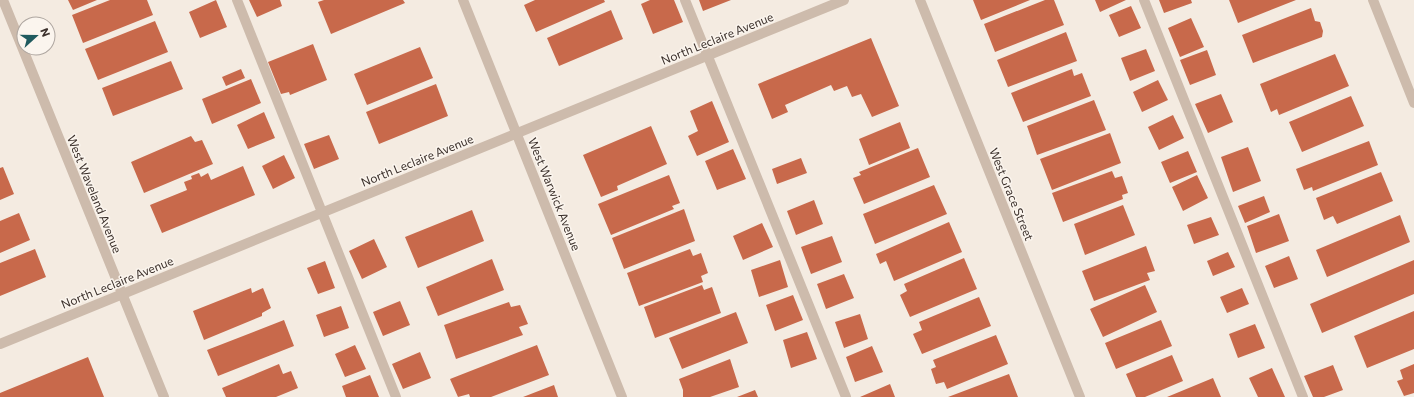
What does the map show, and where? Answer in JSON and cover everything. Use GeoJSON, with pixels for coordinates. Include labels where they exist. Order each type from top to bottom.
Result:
{"type":"FeatureCollection","features":[{"type":"Feature","properties":{"kind":"street","name":"West Waveland Avenue"},"geometry":{"type":"LineString","coordinates":[[3,0],[164,397]]}},
{"type":"Feature","properties":{"kind":"street"},"geometry":{"type":"LineString","coordinates":[[237,0],[396,397]]}},
{"type":"Feature","properties":{"kind":"street","name":"West Warwick Avenue"},"geometry":{"type":"LineString","coordinates":[[463,0],[622,397]]}},
{"type":"Feature","properties":{"kind":"street"},"geometry":{"type":"LineString","coordinates":[[685,0],[846,397]]}},
{"type":"Feature","properties":{"kind":"street","name":"North Leclaire Avenue"},"geometry":{"type":"LineString","coordinates":[[0,344],[844,0]]}},
{"type":"Feature","properties":{"kind":"street","name":"West Grace Street"},"geometry":{"type":"LineString","coordinates":[[920,0],[1080,397]]}},
{"type":"Feature","properties":{"kind":"street"},"geometry":{"type":"LineString","coordinates":[[1144,0],[1303,397]]}},
{"type":"Feature","properties":{"kind":"street"},"geometry":{"type":"LineString","coordinates":[[1373,0],[1414,103]]}},
{"type":"Feature","properties":{"kind":"building"},"geometry":{"type":"Polygon","coordinates":[[[68,0],[97,0],[73,10],[68,0]]]}},
{"type":"Feature","properties":{"kind":"building"},"geometry":{"type":"Polygon","coordinates":[[[110,0],[147,0],[153,15],[83,43],[72,15],[110,0]]]}},
{"type":"Feature","properties":{"kind":"building"},"geometry":{"type":"Polygon","coordinates":[[[216,0],[227,27],[200,38],[189,12],[216,0]]]}},
{"type":"Feature","properties":{"kind":"building"},"geometry":{"type":"Polygon","coordinates":[[[249,0],[280,0],[282,6],[257,17],[249,0]]]}},
{"type":"Feature","properties":{"kind":"building"},"geometry":{"type":"Polygon","coordinates":[[[324,0],[403,0],[405,3],[331,34],[318,2],[324,0]]]}},
{"type":"Feature","properties":{"kind":"building"},"geometry":{"type":"Polygon","coordinates":[[[535,0],[604,0],[605,2],[536,32],[524,5],[535,0]]]}},
{"type":"Feature","properties":{"kind":"building"},"geometry":{"type":"Polygon","coordinates":[[[650,0],[674,0],[683,22],[653,34],[641,4],[650,0]]]}},
{"type":"Feature","properties":{"kind":"building"},"geometry":{"type":"Polygon","coordinates":[[[699,0],[731,0],[703,11],[699,0]]]}},
{"type":"Feature","properties":{"kind":"building"},"geometry":{"type":"Polygon","coordinates":[[[973,0],[1030,0],[981,20],[973,0]]]}},
{"type":"Feature","properties":{"kind":"building"},"geometry":{"type":"Polygon","coordinates":[[[1045,0],[1054,0],[1064,25],[995,52],[984,24],[1045,0]]]}},
{"type":"Feature","properties":{"kind":"building"},"geometry":{"type":"Polygon","coordinates":[[[1095,0],[1126,0],[1100,12],[1095,0]]]}},
{"type":"Feature","properties":{"kind":"building"},"geometry":{"type":"Polygon","coordinates":[[[1159,0],[1191,0],[1192,3],[1164,13],[1159,0]]]}},
{"type":"Feature","properties":{"kind":"building"},"geometry":{"type":"Polygon","coordinates":[[[1229,0],[1296,0],[1238,23],[1229,0]]]}},
{"type":"Feature","properties":{"kind":"building"},"geometry":{"type":"Polygon","coordinates":[[[1131,6],[1141,28],[1119,37],[1109,15],[1131,6]]]}},
{"type":"Feature","properties":{"kind":"building"},"geometry":{"type":"Polygon","coordinates":[[[1311,8],[1315,21],[1320,22],[1323,31],[1322,37],[1253,63],[1242,35],[1311,8]]]}},
{"type":"Feature","properties":{"kind":"building"},"geometry":{"type":"Polygon","coordinates":[[[611,10],[623,39],[559,66],[547,38],[611,10]]]}},
{"type":"Feature","properties":{"kind":"building"},"geometry":{"type":"Polygon","coordinates":[[[1191,18],[1204,47],[1180,57],[1168,28],[1191,18]]]}},
{"type":"Feature","properties":{"kind":"building"},"geometry":{"type":"Polygon","coordinates":[[[155,21],[168,52],[98,80],[85,49],[155,21]]]}},
{"type":"Feature","properties":{"kind":"building"},"geometry":{"type":"Polygon","coordinates":[[[1066,32],[1077,61],[1008,87],[997,60],[1066,32]]]}},
{"type":"Feature","properties":{"kind":"building"},"geometry":{"type":"Polygon","coordinates":[[[871,38],[899,106],[872,117],[861,94],[852,97],[847,86],[834,91],[831,85],[785,105],[788,112],[772,119],[758,84],[871,38]]]}},
{"type":"Feature","properties":{"kind":"building"},"geometry":{"type":"Polygon","coordinates":[[[313,44],[327,80],[290,95],[289,92],[281,94],[268,62],[313,44]]]}},
{"type":"Feature","properties":{"kind":"building"},"geometry":{"type":"Polygon","coordinates":[[[420,47],[433,78],[367,105],[354,74],[420,47]]]}},
{"type":"Feature","properties":{"kind":"building"},"geometry":{"type":"Polygon","coordinates":[[[1146,49],[1155,71],[1130,81],[1121,58],[1146,49]]]}},
{"type":"Feature","properties":{"kind":"building"},"geometry":{"type":"Polygon","coordinates":[[[1207,50],[1216,75],[1190,85],[1180,60],[1207,50]]]}},
{"type":"Feature","properties":{"kind":"building"},"geometry":{"type":"Polygon","coordinates":[[[1335,54],[1349,86],[1279,115],[1277,109],[1271,112],[1260,84],[1335,54]]]}},
{"type":"Feature","properties":{"kind":"building"},"geometry":{"type":"Polygon","coordinates":[[[171,61],[183,89],[113,116],[102,88],[171,61]]]}},
{"type":"Feature","properties":{"kind":"building"},"geometry":{"type":"Polygon","coordinates":[[[241,69],[245,78],[226,86],[222,77],[241,69]]]}},
{"type":"Feature","properties":{"kind":"building"},"geometry":{"type":"Polygon","coordinates":[[[1072,69],[1074,76],[1082,73],[1091,96],[1023,122],[1011,93],[1072,69]]]}},
{"type":"Feature","properties":{"kind":"building"},"geometry":{"type":"Polygon","coordinates":[[[251,79],[261,103],[212,124],[202,99],[251,79]]]}},
{"type":"Feature","properties":{"kind":"building"},"geometry":{"type":"Polygon","coordinates":[[[1158,80],[1168,100],[1142,112],[1133,92],[1158,80]]]}},
{"type":"Feature","properties":{"kind":"building"},"geometry":{"type":"Polygon","coordinates":[[[436,84],[448,116],[379,144],[366,112],[436,84]]]}},
{"type":"Feature","properties":{"kind":"building"},"geometry":{"type":"Polygon","coordinates":[[[1221,94],[1233,122],[1208,133],[1195,104],[1221,94]]]}},
{"type":"Feature","properties":{"kind":"building"},"geometry":{"type":"Polygon","coordinates":[[[1351,96],[1364,126],[1302,152],[1289,122],[1351,96]]]}},
{"type":"Feature","properties":{"kind":"building"},"geometry":{"type":"Polygon","coordinates":[[[1094,100],[1106,130],[1037,155],[1027,126],[1094,100]]]}},
{"type":"Feature","properties":{"kind":"building"},"geometry":{"type":"Polygon","coordinates":[[[712,101],[729,142],[697,156],[688,136],[698,131],[690,111],[712,101]]]}},
{"type":"Feature","properties":{"kind":"building"},"geometry":{"type":"Polygon","coordinates":[[[264,112],[275,138],[248,149],[237,125],[264,112]]]}},
{"type":"Feature","properties":{"kind":"building"},"geometry":{"type":"Polygon","coordinates":[[[1173,115],[1184,138],[1159,150],[1148,127],[1173,115]]]}},
{"type":"Feature","properties":{"kind":"building"},"geometry":{"type":"Polygon","coordinates":[[[900,122],[910,148],[869,165],[859,139],[900,122]]]}},
{"type":"Feature","properties":{"kind":"building"},"geometry":{"type":"Polygon","coordinates":[[[651,126],[667,164],[617,186],[618,190],[601,197],[583,155],[651,126]]]}},
{"type":"Feature","properties":{"kind":"building"},"geometry":{"type":"Polygon","coordinates":[[[1110,133],[1121,163],[1052,190],[1040,159],[1110,133]]]}},
{"type":"Feature","properties":{"kind":"building"},"geometry":{"type":"Polygon","coordinates":[[[329,135],[339,159],[314,169],[304,144],[329,135]]]}},
{"type":"Feature","properties":{"kind":"building"},"geometry":{"type":"Polygon","coordinates":[[[191,136],[195,142],[202,140],[213,164],[144,193],[131,162],[191,136]]]}},
{"type":"Feature","properties":{"kind":"building"},"geometry":{"type":"Polygon","coordinates":[[[1369,141],[1378,165],[1313,191],[1312,187],[1304,190],[1296,169],[1369,141]]]}},
{"type":"Feature","properties":{"kind":"building"},"geometry":{"type":"Polygon","coordinates":[[[1248,147],[1261,181],[1233,192],[1221,157],[1248,147]]]}},
{"type":"Feature","properties":{"kind":"building"},"geometry":{"type":"Polygon","coordinates":[[[918,148],[930,177],[864,204],[853,178],[861,175],[859,172],[918,148]]]}},
{"type":"Feature","properties":{"kind":"building"},"geometry":{"type":"Polygon","coordinates":[[[733,149],[746,179],[717,190],[705,161],[733,149]]]}},
{"type":"Feature","properties":{"kind":"building"},"geometry":{"type":"Polygon","coordinates":[[[1188,151],[1197,172],[1170,183],[1161,162],[1188,151]]]}},
{"type":"Feature","properties":{"kind":"building"},"geometry":{"type":"Polygon","coordinates":[[[284,155],[295,178],[273,189],[262,166],[284,155]]]}},
{"type":"Feature","properties":{"kind":"building"},"geometry":{"type":"Polygon","coordinates":[[[801,158],[807,173],[777,184],[772,169],[801,158]]]}},
{"type":"Feature","properties":{"kind":"building"},"geometry":{"type":"Polygon","coordinates":[[[243,166],[255,195],[162,233],[150,205],[187,190],[184,182],[192,179],[191,176],[199,173],[201,177],[208,173],[211,180],[243,166]]]}},
{"type":"Feature","properties":{"kind":"building"},"geometry":{"type":"Polygon","coordinates":[[[3,167],[14,194],[0,200],[0,168],[3,167]]]}},
{"type":"Feature","properties":{"kind":"building"},"geometry":{"type":"Polygon","coordinates":[[[1112,171],[1115,178],[1122,176],[1128,193],[1122,195],[1123,199],[1063,222],[1052,193],[1112,171]]]}},
{"type":"Feature","properties":{"kind":"building"},"geometry":{"type":"Polygon","coordinates":[[[1381,172],[1393,201],[1337,224],[1333,216],[1324,220],[1316,198],[1381,172]]]}},
{"type":"Feature","properties":{"kind":"building"},"geometry":{"type":"Polygon","coordinates":[[[669,175],[680,203],[672,206],[674,209],[611,235],[598,204],[669,175]]]}},
{"type":"Feature","properties":{"kind":"building"},"geometry":{"type":"Polygon","coordinates":[[[1197,175],[1208,198],[1183,211],[1172,187],[1197,175]]]}},
{"type":"Feature","properties":{"kind":"building"},"geometry":{"type":"Polygon","coordinates":[[[934,185],[947,214],[875,244],[863,214],[934,185]]]}},
{"type":"Feature","properties":{"kind":"building"},"geometry":{"type":"Polygon","coordinates":[[[1264,196],[1270,212],[1245,223],[1238,206],[1264,196]]]}},
{"type":"Feature","properties":{"kind":"building"},"geometry":{"type":"Polygon","coordinates":[[[814,200],[823,224],[796,235],[787,211],[814,200]]]}},
{"type":"Feature","properties":{"kind":"building"},"geometry":{"type":"Polygon","coordinates":[[[1123,205],[1135,235],[1085,255],[1074,224],[1123,205]]]}},
{"type":"Feature","properties":{"kind":"building"},"geometry":{"type":"Polygon","coordinates":[[[684,209],[695,241],[624,269],[612,238],[684,209]]]}},
{"type":"Feature","properties":{"kind":"building"},"geometry":{"type":"Polygon","coordinates":[[[472,210],[484,241],[418,268],[405,237],[472,210]]]}},
{"type":"Feature","properties":{"kind":"building"},"geometry":{"type":"Polygon","coordinates":[[[19,213],[30,240],[0,253],[0,221],[19,213]]]}},
{"type":"Feature","properties":{"kind":"building"},"geometry":{"type":"Polygon","coordinates":[[[1279,214],[1289,241],[1256,253],[1247,226],[1279,214]]]}},
{"type":"Feature","properties":{"kind":"building"},"geometry":{"type":"Polygon","coordinates":[[[1400,215],[1410,242],[1327,277],[1316,250],[1400,215]]]}},
{"type":"Feature","properties":{"kind":"building"},"geometry":{"type":"Polygon","coordinates":[[[1211,217],[1219,235],[1194,244],[1187,225],[1211,217]]]}},
{"type":"Feature","properties":{"kind":"building"},"geometry":{"type":"Polygon","coordinates":[[[949,222],[962,252],[894,281],[886,261],[880,264],[876,254],[949,222]]]}},
{"type":"Feature","properties":{"kind":"building"},"geometry":{"type":"Polygon","coordinates":[[[762,223],[773,247],[743,260],[733,236],[762,223]]]}},
{"type":"Feature","properties":{"kind":"building"},"geometry":{"type":"Polygon","coordinates":[[[832,236],[842,262],[811,274],[801,247],[832,236]]]}},
{"type":"Feature","properties":{"kind":"building"},"geometry":{"type":"Polygon","coordinates":[[[374,239],[387,267],[362,279],[349,251],[374,239]]]}},
{"type":"Feature","properties":{"kind":"building"},"geometry":{"type":"Polygon","coordinates":[[[1146,246],[1155,271],[1147,273],[1150,280],[1094,301],[1082,271],[1146,246]]]}},
{"type":"Feature","properties":{"kind":"building"},"geometry":{"type":"Polygon","coordinates":[[[35,249],[46,277],[0,296],[0,263],[35,249]]]}},
{"type":"Feature","properties":{"kind":"building"},"geometry":{"type":"Polygon","coordinates":[[[690,249],[693,256],[701,253],[708,273],[701,276],[703,282],[639,306],[627,273],[690,249]]]}},
{"type":"Feature","properties":{"kind":"building"},"geometry":{"type":"Polygon","coordinates":[[[1228,252],[1235,267],[1213,276],[1207,261],[1228,252]]]}},
{"type":"Feature","properties":{"kind":"building"},"geometry":{"type":"Polygon","coordinates":[[[1289,256],[1298,279],[1274,288],[1265,266],[1289,256]]]}},
{"type":"Feature","properties":{"kind":"building"},"geometry":{"type":"Polygon","coordinates":[[[964,258],[977,289],[910,317],[900,295],[907,291],[904,284],[964,258]]]}},
{"type":"Feature","properties":{"kind":"building"},"geometry":{"type":"Polygon","coordinates":[[[492,259],[504,290],[438,316],[426,287],[492,259]]]}},
{"type":"Feature","properties":{"kind":"building"},"geometry":{"type":"Polygon","coordinates":[[[780,260],[788,287],[759,297],[751,270],[780,260]]]}},
{"type":"Feature","properties":{"kind":"building"},"geometry":{"type":"Polygon","coordinates":[[[1414,260],[1414,294],[1322,333],[1310,304],[1414,260]]]}},
{"type":"Feature","properties":{"kind":"building"},"geometry":{"type":"Polygon","coordinates":[[[325,261],[335,288],[318,294],[307,268],[325,261]]]}},
{"type":"Feature","properties":{"kind":"building"},"geometry":{"type":"Polygon","coordinates":[[[844,274],[854,298],[826,309],[817,284],[844,274]]]}},
{"type":"Feature","properties":{"kind":"building"},"geometry":{"type":"Polygon","coordinates":[[[702,285],[704,290],[712,287],[721,313],[655,338],[644,307],[702,285]]]}},
{"type":"Feature","properties":{"kind":"building"},"geometry":{"type":"Polygon","coordinates":[[[1145,285],[1157,312],[1103,337],[1090,309],[1145,285]]]}},
{"type":"Feature","properties":{"kind":"building"},"geometry":{"type":"Polygon","coordinates":[[[251,288],[252,293],[263,288],[271,308],[262,313],[262,316],[204,340],[193,311],[251,288]]]}},
{"type":"Feature","properties":{"kind":"building"},"geometry":{"type":"Polygon","coordinates":[[[1242,288],[1249,304],[1227,313],[1220,297],[1242,288]]]}},
{"type":"Feature","properties":{"kind":"building"},"geometry":{"type":"Polygon","coordinates":[[[793,295],[803,320],[775,331],[766,305],[793,295]]]}},
{"type":"Feature","properties":{"kind":"building"},"geometry":{"type":"Polygon","coordinates":[[[979,297],[991,326],[922,354],[913,334],[922,330],[919,322],[979,297]]]}},
{"type":"Feature","properties":{"kind":"building"},"geometry":{"type":"Polygon","coordinates":[[[400,301],[410,325],[383,336],[373,312],[400,301]]]}},
{"type":"Feature","properties":{"kind":"building"},"geometry":{"type":"Polygon","coordinates":[[[509,302],[511,307],[520,305],[528,324],[519,327],[523,335],[456,359],[444,325],[509,302]]]}},
{"type":"Feature","properties":{"kind":"building"},"geometry":{"type":"Polygon","coordinates":[[[341,306],[349,328],[324,337],[316,315],[341,306]]]}},
{"type":"Feature","properties":{"kind":"building"},"geometry":{"type":"Polygon","coordinates":[[[1414,311],[1414,349],[1367,368],[1354,336],[1414,311]]]}},
{"type":"Feature","properties":{"kind":"building"},"geometry":{"type":"Polygon","coordinates":[[[736,312],[748,343],[682,369],[669,338],[736,312]]]}},
{"type":"Feature","properties":{"kind":"building"},"geometry":{"type":"Polygon","coordinates":[[[860,314],[868,339],[844,348],[835,322],[860,314]]]}},
{"type":"Feature","properties":{"kind":"building"},"geometry":{"type":"Polygon","coordinates":[[[284,320],[294,346],[218,376],[207,350],[284,320]]]}},
{"type":"Feature","properties":{"kind":"building"},"geometry":{"type":"Polygon","coordinates":[[[1161,320],[1172,346],[1116,369],[1105,343],[1161,320]]]}},
{"type":"Feature","properties":{"kind":"building"},"geometry":{"type":"Polygon","coordinates":[[[1255,324],[1265,348],[1238,358],[1229,334],[1255,324]]]}},
{"type":"Feature","properties":{"kind":"building"},"geometry":{"type":"Polygon","coordinates":[[[807,332],[817,359],[791,368],[783,340],[807,332]]]}},
{"type":"Feature","properties":{"kind":"building"},"geometry":{"type":"Polygon","coordinates":[[[996,335],[1008,364],[947,389],[944,382],[936,384],[931,369],[936,367],[933,360],[996,335]]]}},
{"type":"Feature","properties":{"kind":"building"},"geometry":{"type":"Polygon","coordinates":[[[355,345],[366,369],[345,377],[335,354],[355,345]]]}},
{"type":"Feature","properties":{"kind":"building"},"geometry":{"type":"Polygon","coordinates":[[[537,345],[549,375],[491,397],[470,397],[469,394],[458,397],[450,379],[537,345]]]}},
{"type":"Feature","properties":{"kind":"building"},"geometry":{"type":"Polygon","coordinates":[[[872,346],[883,372],[855,382],[846,357],[872,346]]]}},
{"type":"Feature","properties":{"kind":"building"},"geometry":{"type":"Polygon","coordinates":[[[420,352],[431,378],[403,389],[392,364],[420,352]]]}},
{"type":"Feature","properties":{"kind":"building"},"geometry":{"type":"Polygon","coordinates":[[[1172,355],[1183,381],[1145,397],[1136,397],[1126,374],[1172,355]]]}},
{"type":"Feature","properties":{"kind":"building"},"geometry":{"type":"Polygon","coordinates":[[[88,357],[104,397],[0,397],[0,393],[88,357]]]}},
{"type":"Feature","properties":{"kind":"building"},"geometry":{"type":"Polygon","coordinates":[[[730,359],[739,387],[710,397],[683,397],[683,390],[679,379],[730,359]]]}},
{"type":"Feature","properties":{"kind":"building"},"geometry":{"type":"Polygon","coordinates":[[[279,364],[283,374],[291,371],[298,388],[276,397],[226,397],[222,388],[279,364]]]}},
{"type":"Feature","properties":{"kind":"building"},"geometry":{"type":"Polygon","coordinates":[[[1414,364],[1414,393],[1404,396],[1397,381],[1403,379],[1400,370],[1414,364]]]}},
{"type":"Feature","properties":{"kind":"building"},"geometry":{"type":"Polygon","coordinates":[[[1333,365],[1343,390],[1324,397],[1313,397],[1304,376],[1333,365]]]}},
{"type":"Feature","properties":{"kind":"building"},"geometry":{"type":"Polygon","coordinates":[[[1272,368],[1285,397],[1258,397],[1249,378],[1272,368]]]}},
{"type":"Feature","properties":{"kind":"building"},"geometry":{"type":"Polygon","coordinates":[[[1009,374],[1018,397],[948,397],[1009,374]]]}},
{"type":"Feature","properties":{"kind":"building"},"geometry":{"type":"Polygon","coordinates":[[[370,375],[379,397],[346,397],[342,386],[370,375]]]}},
{"type":"Feature","properties":{"kind":"building"},"geometry":{"type":"Polygon","coordinates":[[[1213,378],[1221,397],[1167,397],[1213,378]]]}},
{"type":"Feature","properties":{"kind":"building"},"geometry":{"type":"Polygon","coordinates":[[[890,384],[895,397],[860,397],[890,384]]]}},
{"type":"Feature","properties":{"kind":"building"},"geometry":{"type":"Polygon","coordinates":[[[554,385],[558,397],[523,397],[554,385]]]}},
{"type":"Feature","properties":{"kind":"building"},"geometry":{"type":"Polygon","coordinates":[[[755,390],[758,397],[737,397],[755,390]]]}}]}
